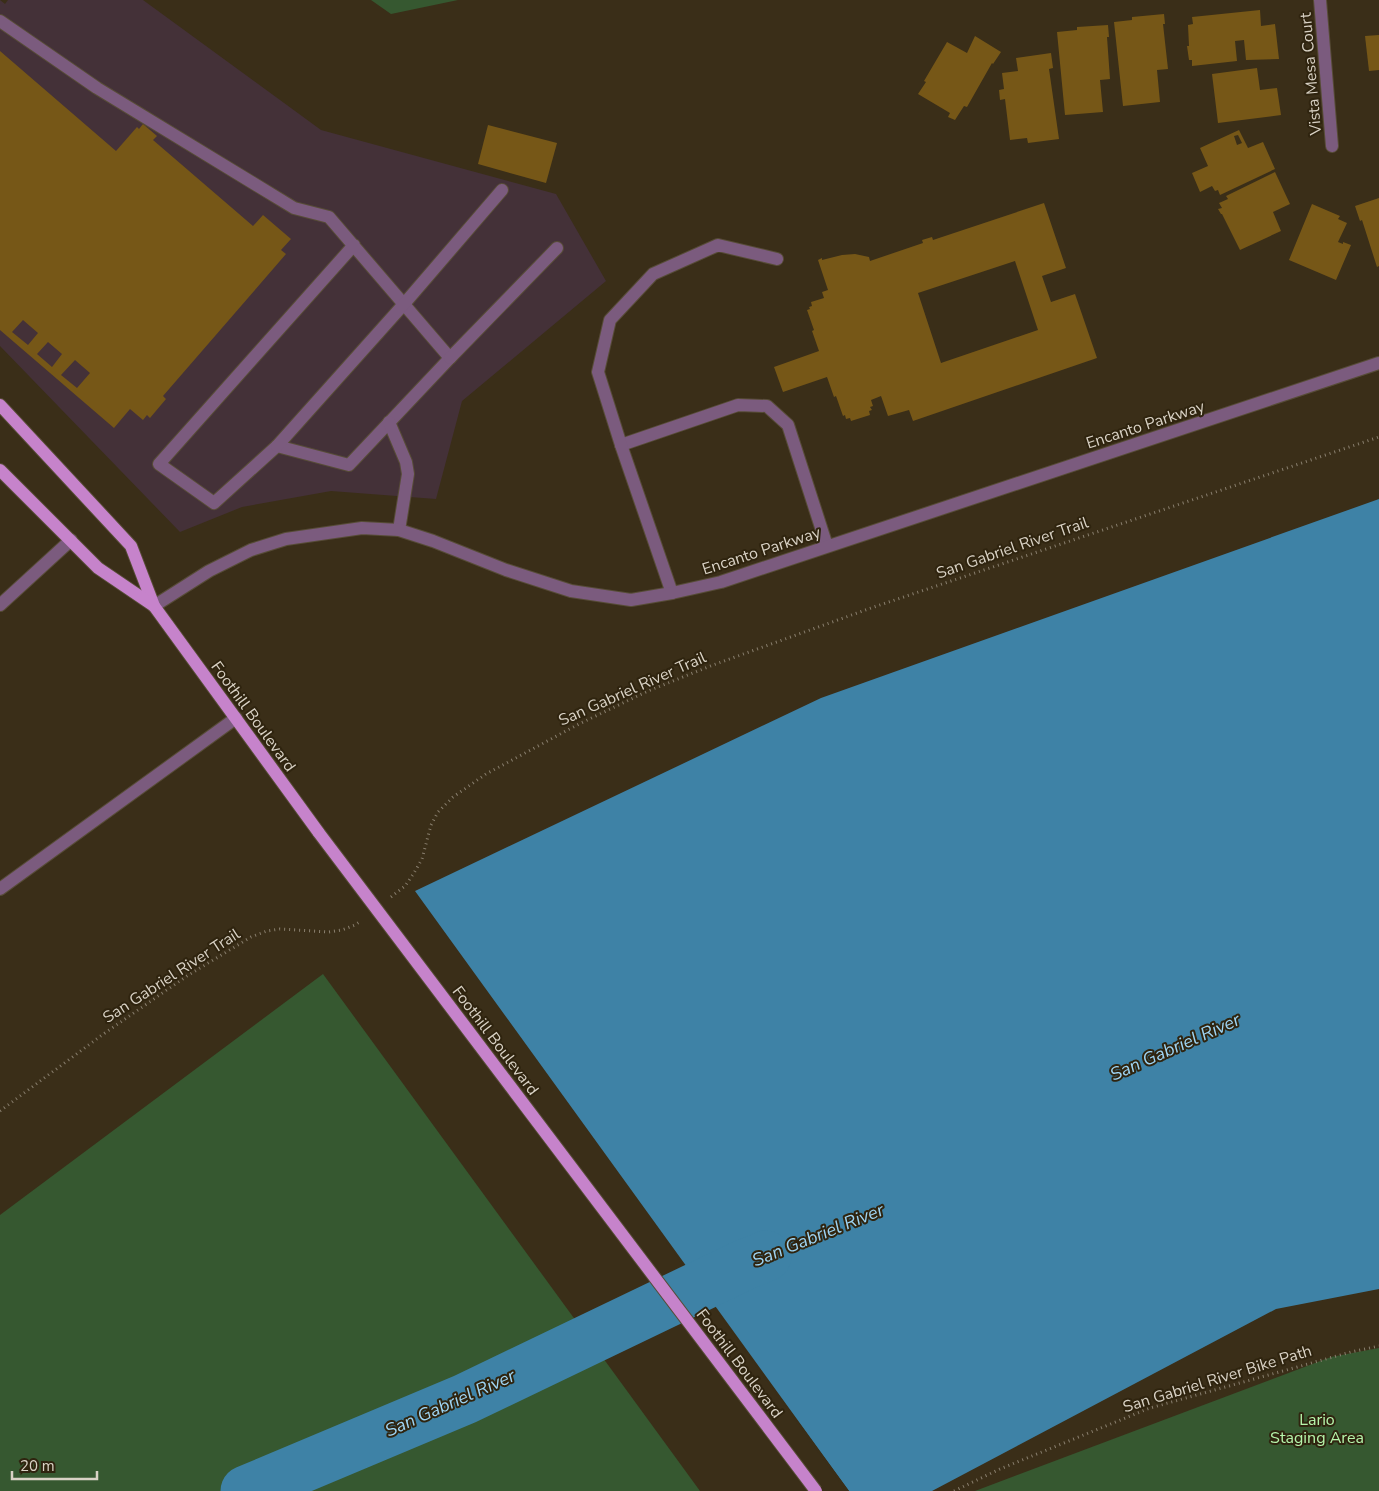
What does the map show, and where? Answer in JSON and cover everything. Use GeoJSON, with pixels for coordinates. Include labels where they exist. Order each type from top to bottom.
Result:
{"type":"FeatureCollection","features":[{"type":"Feature","properties":{"kind":"main road","name":"Foothill Boulevard"},"geometry":{"type":"LineString","coordinates":[[0,405],[130,546],[154,606],[319,833],[816,1491]]}},
{"type":"Feature","properties":{"kind":"main road","name":"Foothill Boulevard"},"geometry":{"type":"LineString","coordinates":[[0,470],[98,568],[154,606]]}},
{"type":"Feature","properties":{"kind":"street","name":"Vista Mesa Court"},"geometry":{"type":"LineString","coordinates":[[1320,0],[1332,146]]}},
{"type":"Feature","properties":{"kind":"street"},"geometry":{"type":"LineString","coordinates":[[0,21],[97,88],[294,208],[329,217],[450,358]]}},
{"type":"Feature","properties":{"kind":"street"},"geometry":{"type":"LineString","coordinates":[[354,245],[160,464],[214,503],[277,446],[404,304],[502,190]]}},
{"type":"Feature","properties":{"kind":"street"},"geometry":{"type":"LineString","coordinates":[[672,593],[598,372],[610,320],[654,274],[718,245],[777,259]]}},
{"type":"Feature","properties":{"kind":"street"},"geometry":{"type":"LineString","coordinates":[[277,446],[349,465],[557,248]]}},
{"type":"Feature","properties":{"kind":"street","name":"Encanto Parkway"},"geometry":{"type":"LineString","coordinates":[[154,606],[209,571],[250,550],[286,539],[362,528],[399,530],[433,541],[506,570],[571,591],[631,600],[672,593],[721,582],[1379,363]]}},
{"type":"Feature","properties":{"kind":"street"},"geometry":{"type":"LineString","coordinates":[[621,445],[738,405],[767,406],[788,425],[827,546]]}},
{"type":"Feature","properties":{"kind":"street"},"geometry":{"type":"LineString","coordinates":[[389,422],[406,462],[408,474],[399,530]]}},
{"type":"Feature","properties":{"kind":"street"},"geometry":{"type":"LineString","coordinates":[[0,605],[70,540]]}},
{"type":"Feature","properties":{"kind":"street"},"geometry":{"type":"LineString","coordinates":[[0,889],[236,718]]}},
{"type":"Feature","properties":{"kind":"path","name":"San Gabriel River Trail"},"geometry":{"type":"LineString","coordinates":[[384,903],[406,886],[414,874],[422,859],[431,825],[438,812],[453,797],[486,774],[579,724],[639,695],[713,665],[871,608],[1379,437]]}},
{"type":"Feature","properties":{"kind":"path","name":"San Gabriel River Trail"},"geometry":{"type":"LineString","coordinates":[[0,1111],[102,1034],[179,981],[251,938],[267,931],[280,929],[329,932],[342,930],[362,920]]}},
{"type":"Feature","properties":{"kind":"path","name":"San Gabriel River Bike Path"},"geometry":{"type":"LineString","coordinates":[[954,1491],[1000,1469],[1150,1408],[1351,1352],[1379,1346]]}},
{"type":"Feature","properties":{"kind":"shaded area"},"geometry":{"type":"Polygon","coordinates":[[[0,0],[5,4],[8,0],[143,0],[321,130],[556,194],[606,281],[462,401],[436,499],[331,491],[242,507],[180,532],[0,346],[0,0]]]}},
{"type":"Feature","properties":{"kind":"green space"},"geometry":{"type":"Polygon","coordinates":[[[371,0],[458,0],[391,14],[371,0]]]}},
{"type":"Feature","properties":{"kind":"green space"},"geometry":{"type":"Polygon","coordinates":[[[323,974],[700,1491],[0,1491],[0,1215],[323,974]]]}},
{"type":"Feature","properties":{"kind":"green space","name":"Lario Staging Area"},"geometry":{"type":"Polygon","coordinates":[[[1379,1348],[1379,1491],[975,1491],[1331,1357],[1379,1348]]]}},
{"type":"Feature","properties":{"kind":"water"},"geometry":{"type":"Polygon","coordinates":[[[1379,499],[1379,1289],[1276,1309],[932,1491],[849,1491],[415,891],[821,698],[1379,499]]]}},
{"type":"Feature","properties":{"kind":"pier"},"geometry":{"type":"Polygon","coordinates":[[[664,1239],[849,1491],[846,1491],[664,1239]]]}},
{"type":"Feature","properties":{"kind":"building"},"geometry":{"type":"Polygon","coordinates":[[[1260,10],[1261,26],[1275,24],[1279,59],[1246,60],[1244,40],[1235,41],[1237,61],[1192,66],[1187,46],[1189,46],[1188,25],[1193,24],[1192,17],[1260,10]]]}},
{"type":"Feature","properties":{"kind":"building"},"geometry":{"type":"Polygon","coordinates":[[[1164,14],[1165,24],[1163,24],[1168,69],[1157,70],[1160,102],[1123,106],[1114,22],[1132,20],[1132,17],[1164,14]]]}},
{"type":"Feature","properties":{"kind":"building"},"geometry":{"type":"Polygon","coordinates":[[[1108,25],[1110,79],[1100,80],[1103,112],[1065,115],[1057,32],[1077,30],[1077,27],[1108,25]]]}},
{"type":"Feature","properties":{"kind":"building"},"geometry":{"type":"Polygon","coordinates":[[[1379,35],[1379,70],[1369,71],[1365,36],[1379,35]]]}},
{"type":"Feature","properties":{"kind":"building"},"geometry":{"type":"Polygon","coordinates":[[[975,36],[1001,52],[992,63],[967,107],[964,106],[955,120],[948,117],[950,113],[918,94],[947,42],[967,53],[975,36]]]}},
{"type":"Feature","properties":{"kind":"building"},"geometry":{"type":"Polygon","coordinates":[[[0,51],[116,151],[137,127],[139,129],[143,124],[157,136],[153,140],[253,226],[263,215],[291,239],[281,250],[286,254],[163,396],[166,399],[150,418],[147,415],[143,420],[130,409],[114,428],[0,330],[0,51]],[[23,320],[12,332],[28,345],[38,333],[23,320]],[[48,342],[37,354],[52,367],[62,354],[48,342]],[[75,360],[61,375],[77,388],[90,373],[75,360]]]}},
{"type":"Feature","properties":{"kind":"building"},"geometry":{"type":"Polygon","coordinates":[[[1051,53],[1053,68],[1049,69],[1059,139],[1028,143],[1027,138],[1010,140],[1005,99],[1000,100],[999,90],[1004,89],[1002,73],[1018,71],[1016,58],[1051,53]]]}},
{"type":"Feature","properties":{"kind":"building"},"geometry":{"type":"Polygon","coordinates":[[[1257,68],[1260,90],[1277,88],[1281,115],[1218,123],[1212,74],[1257,68]]]}},
{"type":"Feature","properties":{"kind":"building"},"geometry":{"type":"Polygon","coordinates":[[[488,125],[557,143],[546,183],[478,164],[488,125]]]}},
{"type":"Feature","properties":{"kind":"building"},"geometry":{"type":"Polygon","coordinates":[[[1239,130],[1248,148],[1263,142],[1275,169],[1220,195],[1218,190],[1215,191],[1212,186],[1200,192],[1192,173],[1208,166],[1200,148],[1239,130]],[[1238,135],[1234,136],[1237,145],[1242,143],[1238,135]]]}},
{"type":"Feature","properties":{"kind":"building"},"geometry":{"type":"Polygon","coordinates":[[[1275,172],[1290,204],[1273,212],[1281,231],[1240,250],[1218,209],[1222,208],[1219,203],[1228,199],[1226,196],[1275,172]]]}},
{"type":"Feature","properties":{"kind":"building"},"geometry":{"type":"Polygon","coordinates":[[[1379,198],[1379,266],[1377,267],[1362,220],[1360,221],[1355,206],[1379,198]]]}},
{"type":"Feature","properties":{"kind":"building"},"geometry":{"type":"Polygon","coordinates":[[[1044,203],[1066,268],[1042,276],[1051,302],[1075,294],[1097,358],[913,421],[909,410],[888,416],[881,396],[871,400],[873,406],[870,407],[872,410],[869,411],[870,415],[851,421],[850,418],[846,419],[845,415],[843,416],[836,396],[834,397],[827,377],[783,392],[774,367],[819,351],[807,310],[812,306],[811,302],[824,298],[822,292],[828,290],[818,260],[855,254],[869,257],[870,261],[923,243],[922,240],[932,237],[933,240],[1044,203]],[[1015,261],[918,293],[941,363],[1038,330],[1015,261]]]}},
{"type":"Feature","properties":{"kind":"building"},"geometry":{"type":"Polygon","coordinates":[[[1312,204],[1340,216],[1338,219],[1347,223],[1338,242],[1351,245],[1336,280],[1289,260],[1312,204]]]}},
{"type":"Feature","properties":{"kind":"waterway","name":"San Gabriel River"},"geometry":{"type":"LineString","coordinates":[[246,1491],[465,1399],[766,1256]]}}]}
